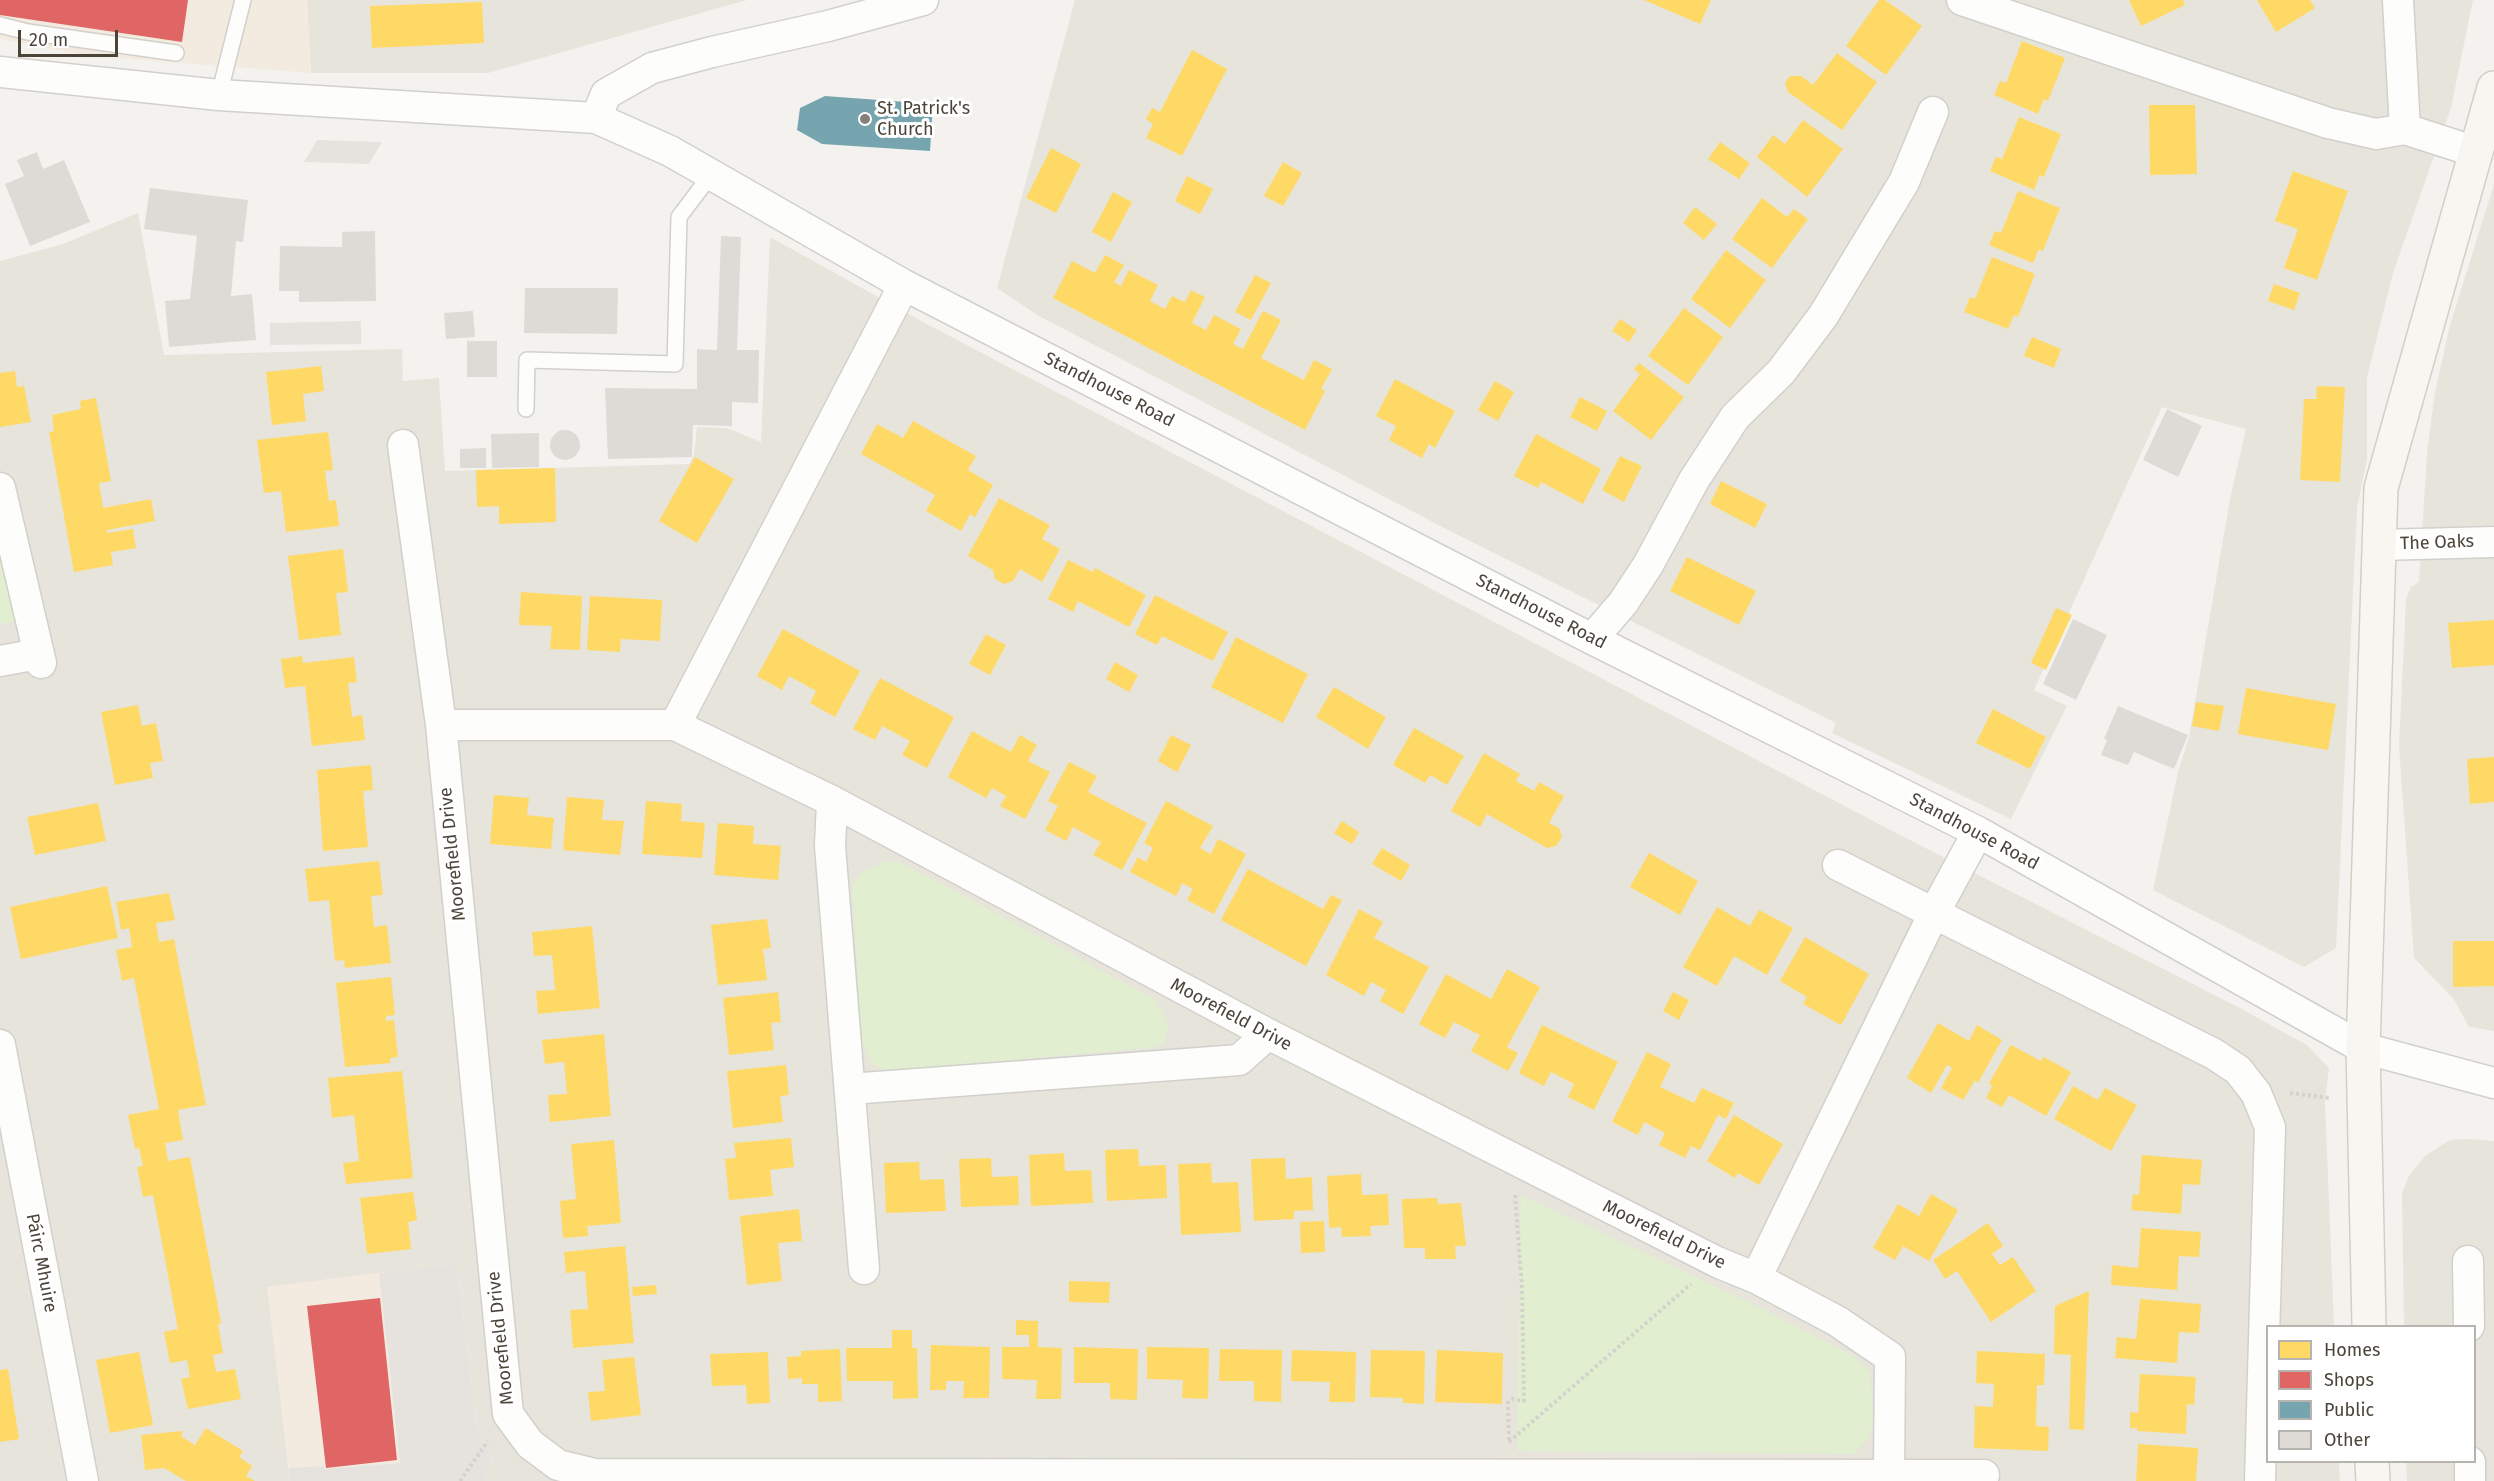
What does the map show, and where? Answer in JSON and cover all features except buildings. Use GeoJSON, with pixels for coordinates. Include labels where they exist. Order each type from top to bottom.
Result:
{"type":"FeatureCollection","features":[{"type":"Feature","properties":{"kind":"street"},"geometry":{"type":"LineString","coordinates":[[0,72],[219,95],[596,118],[606,94],[652,68],[828,26],[922,0]]}},
{"type":"Feature","properties":{"kind":"street"},"geometry":{"type":"LineString","coordinates":[[1962,0],[2328,123],[2376,134],[2405,129],[2476,152]]}},
{"type":"Feature","properties":{"kind":"street"},"geometry":{"type":"LineString","coordinates":[[2398,0],[2405,129]]}},
{"type":"Feature","properties":{"kind":"street"},"geometry":{"type":"LineString","coordinates":[[2369,1325],[2363,1048],[2381,488],[2494,88]]}},
{"type":"Feature","properties":{"kind":"street"},"geometry":{"type":"LineString","coordinates":[[1592,639],[1623,603],[1648,566],[1694,480],[1735,417],[1781,372],[1823,316],[1904,182],[1933,112]]}},
{"type":"Feature","properties":{"kind":"street","name":"Standhouse Road"},"geometry":{"type":"LineString","coordinates":[[596,118],[670,151],[904,285],[1592,639],[1978,832],[2363,1048],[2494,1083]]}},
{"type":"Feature","properties":{"kind":"street"},"geometry":{"type":"LineString","coordinates":[[675,725],[904,285]]}},
{"type":"Feature","properties":{"kind":"street","name":"Moorefield Drive"},"geometry":{"type":"LineString","coordinates":[[403,445],[441,725],[508,1414],[530,1444],[558,1465],[595,1474],[1984,1475]]}},
{"type":"Feature","properties":{"kind":"street"},"geometry":{"type":"LineString","coordinates":[[0,488],[40,658],[0,661]]}},
{"type":"Feature","properties":{"kind":"street","name":"The Oaks"},"geometry":{"type":"LineString","coordinates":[[2379,545],[2494,542]]}},
{"type":"Feature","properties":{"kind":"street","name":"Moorefield Drive"},"geometry":{"type":"LineString","coordinates":[[441,725],[675,725],[832,801],[1268,1034],[1717,1262],[1756,1278],[1837,1321],[1890,1357],[1889,1475]]}},
{"type":"Feature","properties":{"kind":"street"},"geometry":{"type":"LineString","coordinates":[[832,801],[830,846],[864,1269]]}},
{"type":"Feature","properties":{"kind":"street"},"geometry":{"type":"LineString","coordinates":[[1756,1278],[1934,913],[1978,832]]}},
{"type":"Feature","properties":{"kind":"street"},"geometry":{"type":"LineString","coordinates":[[1838,865],[2214,1054],[2238,1070],[2256,1093],[2270,1127],[2260,1481]]}},
{"type":"Feature","properties":{"kind":"street"},"geometry":{"type":"LineString","coordinates":[[850,1089],[1239,1060],[1268,1034]]}},
{"type":"Feature","properties":{"kind":"street","name":"Páirc Mhuire"},"geometry":{"type":"LineString","coordinates":[[0,1045],[83,1481]]}},
{"type":"Feature","properties":{"kind":"street"},"geometry":{"type":"LineString","coordinates":[[2468,1261],[2469,1325]]}},
{"type":"Feature","properties":{"kind":"street"},"geometry":{"type":"LineString","coordinates":[[2372,1463],[2373,1481]]}},
{"type":"Feature","properties":{"kind":"street"},"geometry":{"type":"LineString","coordinates":[[2470,1463],[2470,1481]]}},
{"type":"Feature","properties":{"kind":"lane"},"geometry":{"type":"LineString","coordinates":[[219,95],[243,0]]}},
{"type":"Feature","properties":{"kind":"lane"},"geometry":{"type":"LineString","coordinates":[[0,25],[28,32],[176,53]]}},
{"type":"Feature","properties":{"kind":"lane"},"geometry":{"type":"LineString","coordinates":[[526,410],[527,360],[675,364],[679,217],[711,176]]}},
{"type":"Feature","properties":{"kind":"path"},"geometry":{"type":"LineString","coordinates":[[1506,1476],[1509,1440],[1508,1403],[1512,1399],[1524,1401],[1522,1288],[1512,1158]]}},
{"type":"Feature","properties":{"kind":"path"},"geometry":{"type":"LineString","coordinates":[[1509,1440],[1717,1262]]}},
{"type":"Feature","properties":{"kind":"path"},"geometry":{"type":"LineString","coordinates":[[460,1481],[508,1414]]}},
{"type":"Feature","properties":{"kind":"shaded area"},"geometry":{"type":"Polygon","coordinates":[[[0,0],[307,0],[311,73],[91,56],[6,40],[0,38],[0,0]]]}},
{"type":"Feature","properties":{"kind":"shaded area"},"geometry":{"type":"Polygon","coordinates":[[[307,0],[747,0],[488,73],[311,73],[307,0]]]}},
{"type":"Feature","properties":{"kind":"shaded area"},"geometry":{"type":"Polygon","coordinates":[[[1075,0],[2473,0],[2451,108],[2393,273],[2367,377],[2367,459],[2357,508],[2336,948],[2304,967],[2153,890],[2178,772],[2189,737],[2230,499],[2246,429],[2162,407],[2034,690],[2067,706],[2011,819],[1832,733],[1836,723],[1450,531],[1039,316],[997,288],[1075,0]]]}},
{"type":"Feature","properties":{"kind":"shaded area"},"geometry":{"type":"Polygon","coordinates":[[[317,140],[382,142],[369,164],[304,162],[317,140]]]}},
{"type":"Feature","properties":{"kind":"shaded area"},"geometry":{"type":"Polygon","coordinates":[[[2494,184],[2494,1031],[2469,1027],[2453,998],[2414,958],[2399,746],[2406,599],[2411,587],[2419,582],[2427,453],[2435,392],[2450,325],[2494,184]]]}},
{"type":"Feature","properties":{"kind":"shaded area"},"geometry":{"type":"Polygon","coordinates":[[[138,213],[164,355],[402,349],[403,381],[439,378],[445,471],[689,464],[694,455],[697,427],[727,428],[761,442],[770,237],[923,322],[1898,834],[2238,1007],[2307,1045],[2329,1068],[2325,1102],[2334,1325],[2266,1325],[2266,1463],[2339,1463],[2340,1481],[485,1481],[493,1457],[477,1428],[457,1263],[268,1287],[290,1481],[0,1481],[0,261],[63,244],[138,213]]]}},
{"type":"Feature","properties":{"kind":"shaded area"},"geometry":{"type":"Polygon","coordinates":[[[361,321],[361,344],[270,345],[270,323],[361,321]]]}},
{"type":"Feature","properties":{"kind":"shaded area"},"geometry":{"type":"Polygon","coordinates":[[[2450,1140],[2494,1141],[2494,1481],[2407,1481],[2406,1463],[2476,1463],[2476,1325],[2404,1325],[2402,1193],[2409,1176],[2425,1156],[2450,1140]]]}},
{"type":"Feature","properties":{"kind":"shaded area"},"geometry":{"type":"Polygon","coordinates":[[[457,1263],[477,1428],[493,1457],[485,1481],[290,1481],[267,1287],[457,1263]]]}},
{"type":"Feature","properties":{"kind":"shaded area"},"geometry":{"type":"Polygon","coordinates":[[[457,1263],[477,1428],[493,1457],[485,1481],[290,1481],[289,1468],[324,1466],[325,1469],[400,1463],[379,1273],[457,1263]]]}},
{"type":"Feature","properties":{"kind":"green space"},"geometry":{"type":"Polygon","coordinates":[[[0,543],[27,619],[0,624],[0,543]]]}},
{"type":"Feature","properties":{"kind":"green space"},"geometry":{"type":"Polygon","coordinates":[[[899,861],[1156,1000],[1169,1025],[1164,1044],[1149,1048],[886,1071],[872,1063],[862,1044],[852,886],[863,871],[885,862],[899,861]]]}},
{"type":"Feature","properties":{"kind":"green space"},"geometry":{"type":"Polygon","coordinates":[[[1521,1195],[1751,1303],[1852,1355],[1870,1372],[1873,1421],[1869,1437],[1855,1454],[1517,1451],[1521,1195]]]}},
{"type":"Feature","properties":{"kind":"place","name":"St. Patrick's Church"},"geometry":{"type":"Point","coordinates":[865,119]}}]}
